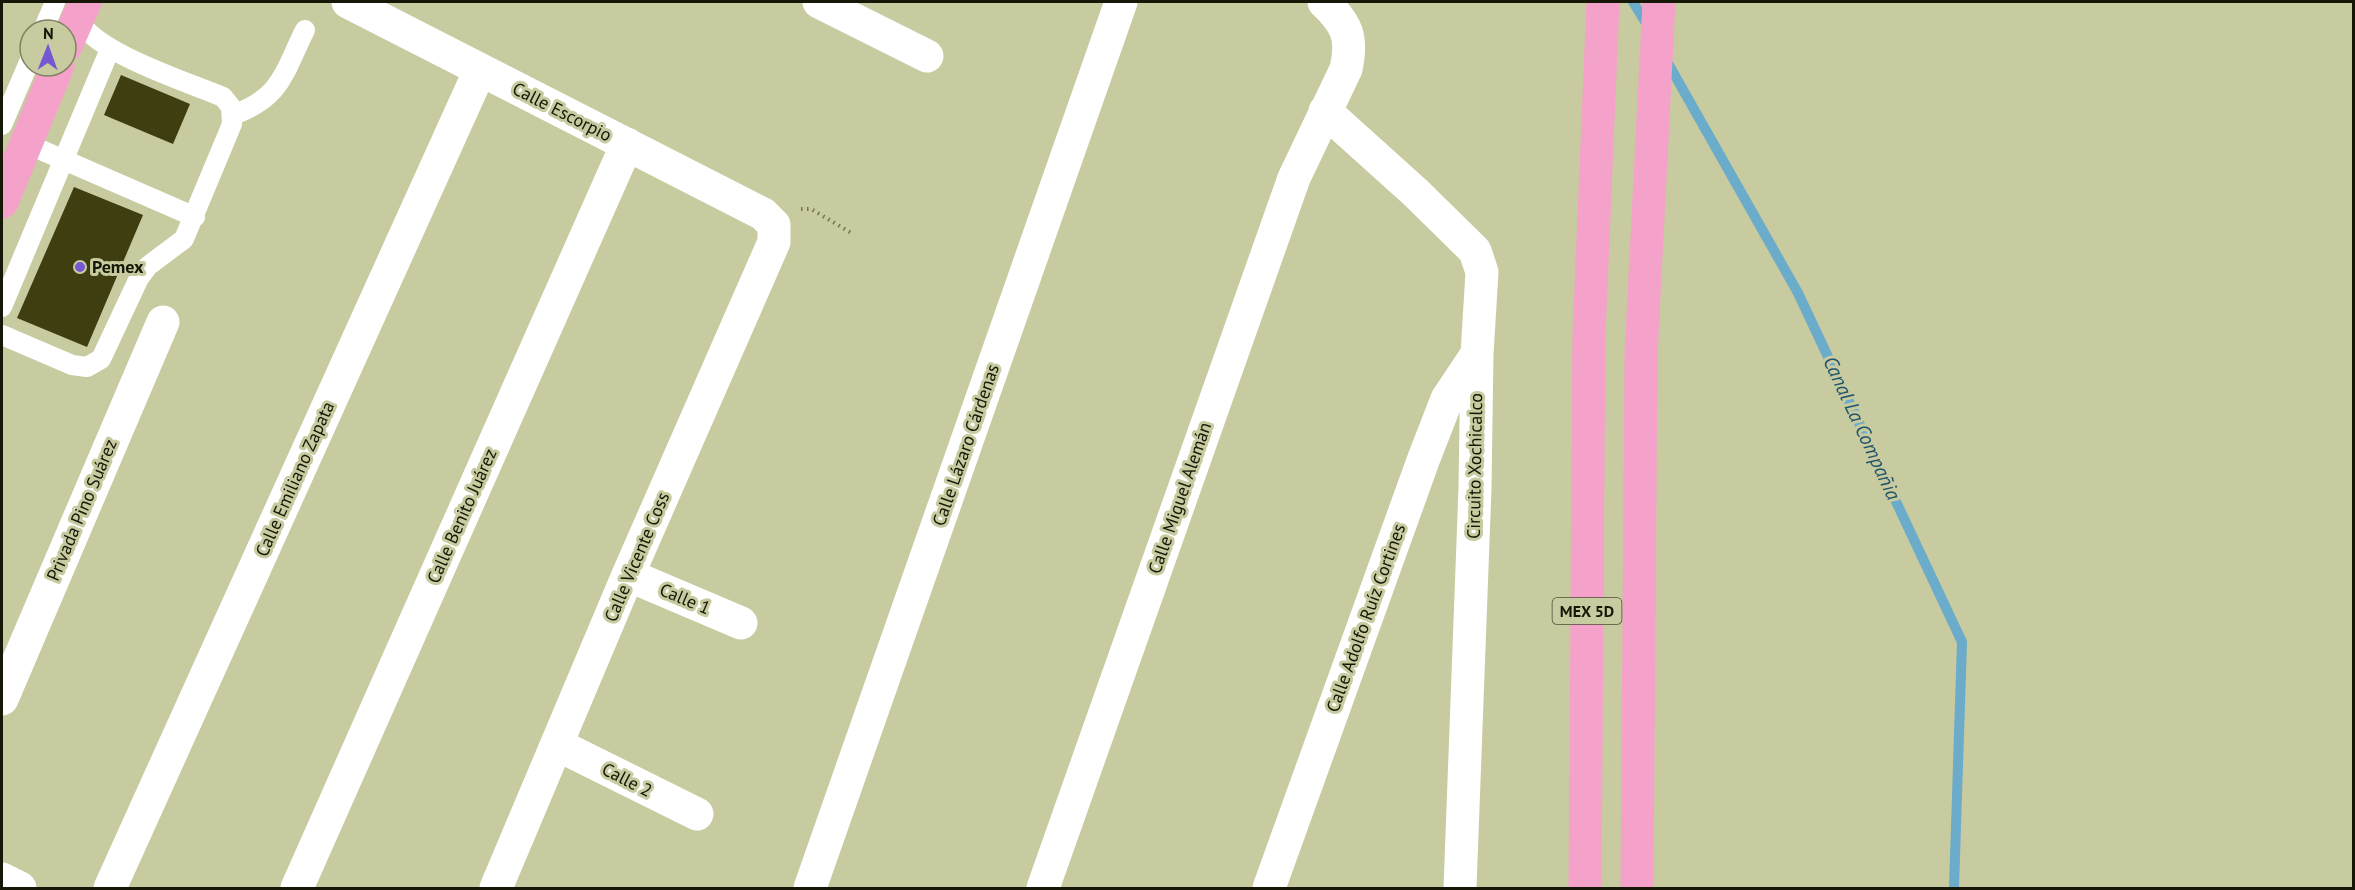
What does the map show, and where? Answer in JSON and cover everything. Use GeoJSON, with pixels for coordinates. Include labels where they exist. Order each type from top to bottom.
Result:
{"type":"FeatureCollection","features":[{"type":"Feature","properties":{"kind":"highway","name":"MEX 5D"},"geometry":{"type":"LineString","coordinates":[[1585,888],[1589,334],[1603,2]]}},
{"type":"Feature","properties":{"kind":"highway","name":"MEX 5D"},"geometry":{"type":"LineString","coordinates":[[1637,888],[1641,354],[1659,2]]}},
{"type":"Feature","properties":{"kind":"highway"},"geometry":{"type":"LineString","coordinates":[[2,202],[13,134],[50,78]]}},
{"type":"Feature","properties":{"kind":"street","name":"Calle Escorpio"},"geometry":{"type":"LineString","coordinates":[[348,2],[763,214],[774,225]]}},
{"type":"Feature","properties":{"kind":"street"},"geometry":{"type":"LineString","coordinates":[[819,2],[927,56]]}},
{"type":"Feature","properties":{"kind":"street","name":"Calle Lázaro Cárdenas"},"geometry":{"type":"LineString","coordinates":[[810,888],[1121,2]]}},
{"type":"Feature","properties":{"kind":"street","name":"Calle Miguel Alemán"},"geometry":{"type":"LineString","coordinates":[[1042,888],[1294,178],[1346,69],[1350,51],[1348,35],[1341,19],[1324,2]]}},
{"type":"Feature","properties":{"kind":"street","name":"Calle Emiliano Zapata"},"geometry":{"type":"LineString","coordinates":[[110,888],[480,70]]}},
{"type":"Feature","properties":{"kind":"street","name":"Circuito Xochicalco"},"geometry":{"type":"LineString","coordinates":[[1325,111],[1416,193],[1475,251],[1482,272],[1477,354],[1475,488],[1460,888]]}},
{"type":"Feature","properties":{"kind":"street","name":"Calle Benito Juárez"},"geometry":{"type":"LineString","coordinates":[[297,888],[627,144]]}},
{"type":"Feature","properties":{"kind":"street","name":"Calle Vicente Coss"},"geometry":{"type":"LineString","coordinates":[[496,888],[628,575],[774,242],[774,225]]}},
{"type":"Feature","properties":{"kind":"street","name":"Privada Pino Suárez"},"geometry":{"type":"LineString","coordinates":[[2,699],[163,321]]}},
{"type":"Feature","properties":{"kind":"street","name":"Calle Adolfo Ruíz Cortines"},"geometry":{"type":"LineString","coordinates":[[1269,888],[1447,399],[1477,354]]}},
{"type":"Feature","properties":{"kind":"street","name":"Calle 1"},"geometry":{"type":"LineString","coordinates":[[628,575],[741,623]]}},
{"type":"Feature","properties":{"kind":"street","name":"Calle 2"},"geometry":{"type":"LineString","coordinates":[[558,745],[697,814]]}},
{"type":"Feature","properties":{"kind":"street"},"geometry":{"type":"LineString","coordinates":[[2,879],[20,888]]}},
{"type":"Feature","properties":{"kind":"lane"},"geometry":{"type":"LineString","coordinates":[[2,335],[72,365],[87,367],[94,364],[105,352],[139,278],[148,266],[184,239],[195,217],[233,115],[228,101],[223,97],[110,49],[87,33],[71,17]]}},
{"type":"Feature","properties":{"kind":"lane"},"geometry":{"type":"LineString","coordinates":[[233,115],[254,108],[274,91],[305,30]]}},
{"type":"Feature","properties":{"kind":"lane"},"geometry":{"type":"LineString","coordinates":[[2,307],[110,49]]}},
{"type":"Feature","properties":{"kind":"lane"},"geometry":{"type":"LineString","coordinates":[[26,78],[13,134],[63,160],[195,217]]}},
{"type":"Feature","properties":{"kind":"path"},"geometry":{"type":"LineString","coordinates":[[774,225],[806,208],[853,234]]}},
{"type":"Feature","properties":{"kind":"building"},"geometry":{"type":"Polygon","coordinates":[[[121,75],[190,104],[173,144],[104,115],[121,75]]]}},
{"type":"Feature","properties":{"kind":"building","name":"Pemex"},"geometry":{"type":"Polygon","coordinates":[[[74,187],[143,215],[87,347],[17,318],[74,187]]]}},
{"type":"Feature","properties":{"kind":"waterway","name":"Canal La Compañia"},"geometry":{"type":"LineString","coordinates":[[1633,2],[1649,28]]}},
{"type":"Feature","properties":{"kind":"waterway","name":"Canal La Compañia"},"geometry":{"type":"LineString","coordinates":[[1665,58],[1798,293],[1962,642],[1954,888]]}},
{"type":"Feature","properties":{"kind":"place","name":"Pemex"},"geometry":{"type":"Point","coordinates":[80,267]}}]}
